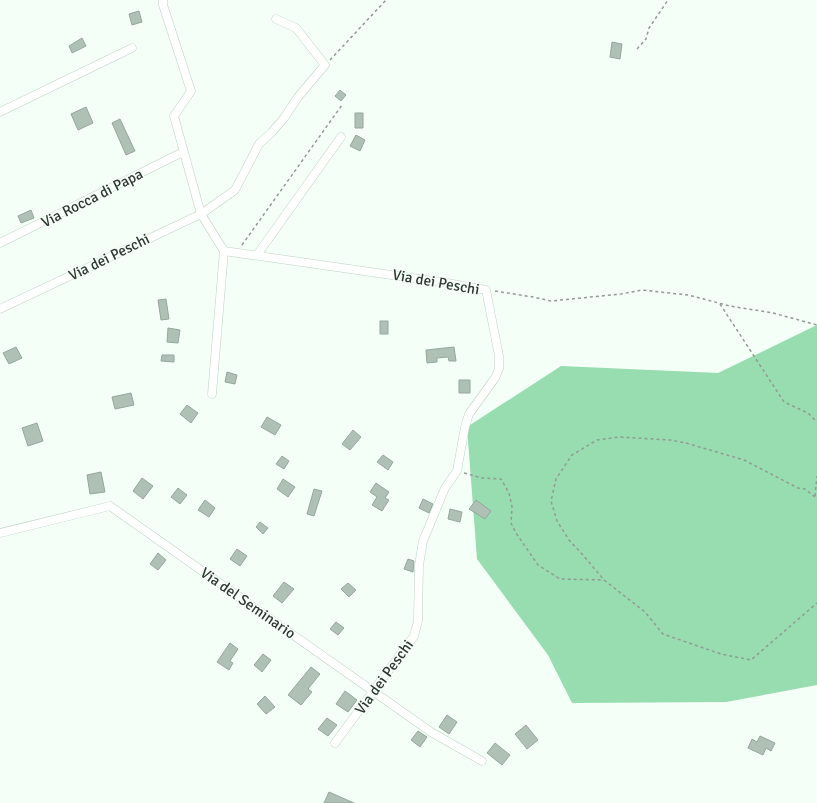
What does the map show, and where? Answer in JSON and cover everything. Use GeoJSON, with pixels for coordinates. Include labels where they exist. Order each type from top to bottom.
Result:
{"type":"FeatureCollection","features":[{"type":"Feature","properties":{"kind":"street"},"geometry":{"type":"LineString","coordinates":[[162,0],[191,91],[174,116],[201,214],[224,251],[212,394]]}},
{"type":"Feature","properties":{"kind":"street"},"geometry":{"type":"LineString","coordinates":[[276,19],[296,28],[325,65]]}},
{"type":"Feature","properties":{"kind":"street"},"geometry":{"type":"LineString","coordinates":[[0,112],[132,48]]}},
{"type":"Feature","properties":{"kind":"street","name":"Via dei Peschi"},"geometry":{"type":"LineString","coordinates":[[0,310],[201,214],[235,190],[260,144],[284,118],[298,97],[325,65]]}},
{"type":"Feature","properties":{"kind":"street"},"geometry":{"type":"LineString","coordinates":[[257,255],[341,137]]}},
{"type":"Feature","properties":{"kind":"street","name":"Via Rocca di Papa"},"geometry":{"type":"LineString","coordinates":[[0,243],[184,152]]}},
{"type":"Feature","properties":{"kind":"street","name":"Via dei Peschi"},"geometry":{"type":"LineString","coordinates":[[224,251],[486,290],[499,356],[499,369],[495,378],[469,414],[465,427],[457,471],[445,488],[423,541],[419,565],[418,621],[414,636],[335,743]]}},
{"type":"Feature","properties":{"kind":"street","name":"Via del Seminario"},"geometry":{"type":"LineString","coordinates":[[0,533],[110,506],[431,732],[482,761]]}},
{"type":"Feature","properties":{"kind":"path"},"geometry":{"type":"LineString","coordinates":[[325,65],[386,0]]}},
{"type":"Feature","properties":{"kind":"path"},"geometry":{"type":"LineString","coordinates":[[637,49],[646,39],[649,28],[668,0]]}},
{"type":"Feature","properties":{"kind":"path"},"geometry":{"type":"LineString","coordinates":[[237,252],[342,105]]}},
{"type":"Feature","properties":{"kind":"path"},"geometry":{"type":"LineString","coordinates":[[486,290],[533,296],[551,301],[621,294],[642,290],[688,295],[720,304],[773,313],[817,325]]}},
{"type":"Feature","properties":{"kind":"path"},"geometry":{"type":"LineString","coordinates":[[720,304],[784,402],[808,413],[817,422]]}},
{"type":"Feature","properties":{"kind":"path"},"geometry":{"type":"LineString","coordinates":[[816,497],[805,489],[798,488],[744,460],[686,443],[670,440],[619,437],[597,440],[572,455],[556,479],[551,501],[557,521],[569,540],[604,580],[645,612],[663,634],[721,654],[751,660],[817,603]]}},
{"type":"Feature","properties":{"kind":"path"},"geometry":{"type":"LineString","coordinates":[[457,471],[482,478],[501,479],[509,493],[512,507],[511,523],[524,546],[538,565],[560,579],[604,580]]}},
{"type":"Feature","properties":{"kind":"path"},"geometry":{"type":"LineString","coordinates":[[816,497],[817,476]]}},
{"type":"Feature","properties":{"kind":"green space"},"geometry":{"type":"Polygon","coordinates":[[[817,325],[817,685],[726,702],[572,703],[548,655],[477,559],[467,427],[561,366],[718,373],[817,325]]]}},
{"type":"Feature","properties":{"kind":"building"},"geometry":{"type":"Polygon","coordinates":[[[139,11],[142,22],[132,25],[129,14],[139,11]]]}},
{"type":"Feature","properties":{"kind":"building"},"geometry":{"type":"Polygon","coordinates":[[[82,38],[86,46],[72,53],[69,46],[82,38]]]}},
{"type":"Feature","properties":{"kind":"building"},"geometry":{"type":"Polygon","coordinates":[[[612,42],[622,44],[620,59],[610,57],[612,42]]]}},
{"type":"Feature","properties":{"kind":"building"},"geometry":{"type":"Polygon","coordinates":[[[340,90],[346,95],[341,101],[335,96],[340,90]]]}},
{"type":"Feature","properties":{"kind":"building"},"geometry":{"type":"Polygon","coordinates":[[[86,107],[93,123],[78,130],[71,114],[86,107]]]}},
{"type":"Feature","properties":{"kind":"building"},"geometry":{"type":"Polygon","coordinates":[[[355,113],[363,113],[363,128],[355,128],[355,113]]]}},
{"type":"Feature","properties":{"kind":"building"},"geometry":{"type":"Polygon","coordinates":[[[120,119],[135,151],[126,155],[112,123],[120,119]]]}},
{"type":"Feature","properties":{"kind":"building"},"geometry":{"type":"Polygon","coordinates":[[[356,135],[365,140],[360,151],[350,146],[356,135]]]}},
{"type":"Feature","properties":{"kind":"building"},"geometry":{"type":"Polygon","coordinates":[[[31,210],[34,218],[21,223],[18,216],[31,210]]]}},
{"type":"Feature","properties":{"kind":"building"},"geometry":{"type":"Polygon","coordinates":[[[166,299],[169,319],[161,320],[158,300],[166,299]]]}},
{"type":"Feature","properties":{"kind":"building"},"geometry":{"type":"Polygon","coordinates":[[[380,321],[388,321],[388,334],[380,334],[380,321]]]}},
{"type":"Feature","properties":{"kind":"building"},"geometry":{"type":"Polygon","coordinates":[[[168,328],[180,330],[178,343],[167,342],[168,328]]]}},
{"type":"Feature","properties":{"kind":"building"},"geometry":{"type":"Polygon","coordinates":[[[16,347],[22,358],[9,364],[3,353],[16,347]]]}},
{"type":"Feature","properties":{"kind":"building"},"geometry":{"type":"Polygon","coordinates":[[[454,347],[456,361],[449,361],[448,357],[437,358],[437,362],[427,363],[426,350],[454,347]]]}},
{"type":"Feature","properties":{"kind":"building"},"geometry":{"type":"Polygon","coordinates":[[[162,355],[174,355],[174,362],[161,361],[162,355]]]}},
{"type":"Feature","properties":{"kind":"building"},"geometry":{"type":"Polygon","coordinates":[[[227,372],[237,375],[235,384],[225,382],[227,372]]]}},
{"type":"Feature","properties":{"kind":"building"},"geometry":{"type":"Polygon","coordinates":[[[459,380],[470,380],[470,393],[459,393],[459,380]]]}},
{"type":"Feature","properties":{"kind":"building"},"geometry":{"type":"Polygon","coordinates":[[[131,393],[134,405],[115,409],[112,397],[131,393]]]}},
{"type":"Feature","properties":{"kind":"building"},"geometry":{"type":"Polygon","coordinates":[[[187,405],[198,413],[191,423],[180,414],[187,405]]]}},
{"type":"Feature","properties":{"kind":"building"},"geometry":{"type":"Polygon","coordinates":[[[267,417],[281,425],[275,435],[261,427],[267,417]]]}},
{"type":"Feature","properties":{"kind":"building"},"geometry":{"type":"Polygon","coordinates":[[[37,423],[43,441],[28,446],[22,428],[37,423]]]}},
{"type":"Feature","properties":{"kind":"building"},"geometry":{"type":"Polygon","coordinates":[[[353,430],[361,437],[350,450],[342,444],[353,430]]]}},
{"type":"Feature","properties":{"kind":"building"},"geometry":{"type":"Polygon","coordinates":[[[383,455],[393,462],[388,470],[377,462],[383,455]]]}},
{"type":"Feature","properties":{"kind":"building"},"geometry":{"type":"Polygon","coordinates":[[[282,456],[289,461],[284,469],[276,464],[282,456]]]}},
{"type":"Feature","properties":{"kind":"building"},"geometry":{"type":"Polygon","coordinates":[[[101,472],[105,492],[90,494],[87,475],[101,472]]]}},
{"type":"Feature","properties":{"kind":"building"},"geometry":{"type":"Polygon","coordinates":[[[142,478],[153,486],[143,499],[133,491],[142,478]]]}},
{"type":"Feature","properties":{"kind":"building"},"geometry":{"type":"Polygon","coordinates":[[[283,479],[295,487],[288,497],[277,489],[283,479]]]}},
{"type":"Feature","properties":{"kind":"building"},"geometry":{"type":"Polygon","coordinates":[[[376,483],[389,492],[385,498],[389,500],[382,511],[372,505],[377,497],[370,492],[376,483]]]}},
{"type":"Feature","properties":{"kind":"building"},"geometry":{"type":"Polygon","coordinates":[[[178,488],[187,495],[180,504],[171,497],[178,488]]]}},
{"type":"Feature","properties":{"kind":"building"},"geometry":{"type":"Polygon","coordinates":[[[314,489],[322,491],[314,516],[307,514],[314,489]]]}},
{"type":"Feature","properties":{"kind":"building"},"geometry":{"type":"Polygon","coordinates":[[[423,499],[433,504],[429,513],[419,508],[423,499]]]}},
{"type":"Feature","properties":{"kind":"building"},"geometry":{"type":"Polygon","coordinates":[[[205,500],[215,508],[209,517],[198,510],[205,500]]]}},
{"type":"Feature","properties":{"kind":"building"},"geometry":{"type":"Polygon","coordinates":[[[476,500],[491,511],[485,519],[469,509],[476,500]]]}},
{"type":"Feature","properties":{"kind":"building"},"geometry":{"type":"Polygon","coordinates":[[[450,509],[462,512],[460,522],[448,519],[450,509]]]}},
{"type":"Feature","properties":{"kind":"building"},"geometry":{"type":"Polygon","coordinates":[[[260,522],[268,528],[263,534],[256,527],[260,522]]]}},
{"type":"Feature","properties":{"kind":"building"},"geometry":{"type":"Polygon","coordinates":[[[237,549],[247,556],[240,566],[230,559],[237,549]]]}},
{"type":"Feature","properties":{"kind":"building"},"geometry":{"type":"Polygon","coordinates":[[[158,553],[166,560],[158,570],[150,564],[158,553]]]}},
{"type":"Feature","properties":{"kind":"building"},"geometry":{"type":"Polygon","coordinates":[[[408,559],[414,561],[413,572],[404,569],[408,559]]]}},
{"type":"Feature","properties":{"kind":"building"},"geometry":{"type":"Polygon","coordinates":[[[284,582],[294,589],[282,603],[273,596],[284,582]]]}},
{"type":"Feature","properties":{"kind":"building"},"geometry":{"type":"Polygon","coordinates":[[[348,583],[356,590],[349,597],[341,589],[348,583]]]}},
{"type":"Feature","properties":{"kind":"building"},"geometry":{"type":"Polygon","coordinates":[[[336,622],[344,628],[338,635],[330,629],[336,622]]]}},
{"type":"Feature","properties":{"kind":"building"},"geometry":{"type":"Polygon","coordinates":[[[230,643],[238,649],[230,661],[233,663],[229,670],[217,662],[230,643]]]}},
{"type":"Feature","properties":{"kind":"building"},"geometry":{"type":"Polygon","coordinates":[[[263,654],[271,660],[262,672],[254,665],[263,654]]]}},
{"type":"Feature","properties":{"kind":"building"},"geometry":{"type":"Polygon","coordinates":[[[311,667],[320,674],[308,689],[312,692],[301,705],[288,695],[311,667]]]}},
{"type":"Feature","properties":{"kind":"building"},"geometry":{"type":"Polygon","coordinates":[[[345,691],[357,700],[348,712],[336,704],[345,691]]]}},
{"type":"Feature","properties":{"kind":"building"},"geometry":{"type":"Polygon","coordinates":[[[265,696],[275,707],[266,714],[257,704],[265,696]]]}},
{"type":"Feature","properties":{"kind":"building"},"geometry":{"type":"Polygon","coordinates":[[[447,715],[457,722],[449,734],[439,727],[447,715]]]}},
{"type":"Feature","properties":{"kind":"building"},"geometry":{"type":"Polygon","coordinates":[[[327,718],[337,725],[328,736],[318,729],[327,718]]]}},
{"type":"Feature","properties":{"kind":"building"},"geometry":{"type":"Polygon","coordinates":[[[526,725],[538,740],[527,749],[515,734],[526,725]]]}},
{"type":"Feature","properties":{"kind":"building"},"geometry":{"type":"Polygon","coordinates":[[[418,731],[427,737],[420,747],[411,740],[418,731]]]}},
{"type":"Feature","properties":{"kind":"building"},"geometry":{"type":"Polygon","coordinates":[[[760,736],[775,743],[771,751],[766,748],[763,755],[748,748],[752,739],[757,742],[760,736]]]}},
{"type":"Feature","properties":{"kind":"building"},"geometry":{"type":"Polygon","coordinates":[[[495,743],[510,755],[502,765],[487,753],[495,743]]]}},
{"type":"Feature","properties":{"kind":"building"},"geometry":{"type":"Polygon","coordinates":[[[329,792],[354,803],[324,803],[329,792]]]}}]}
